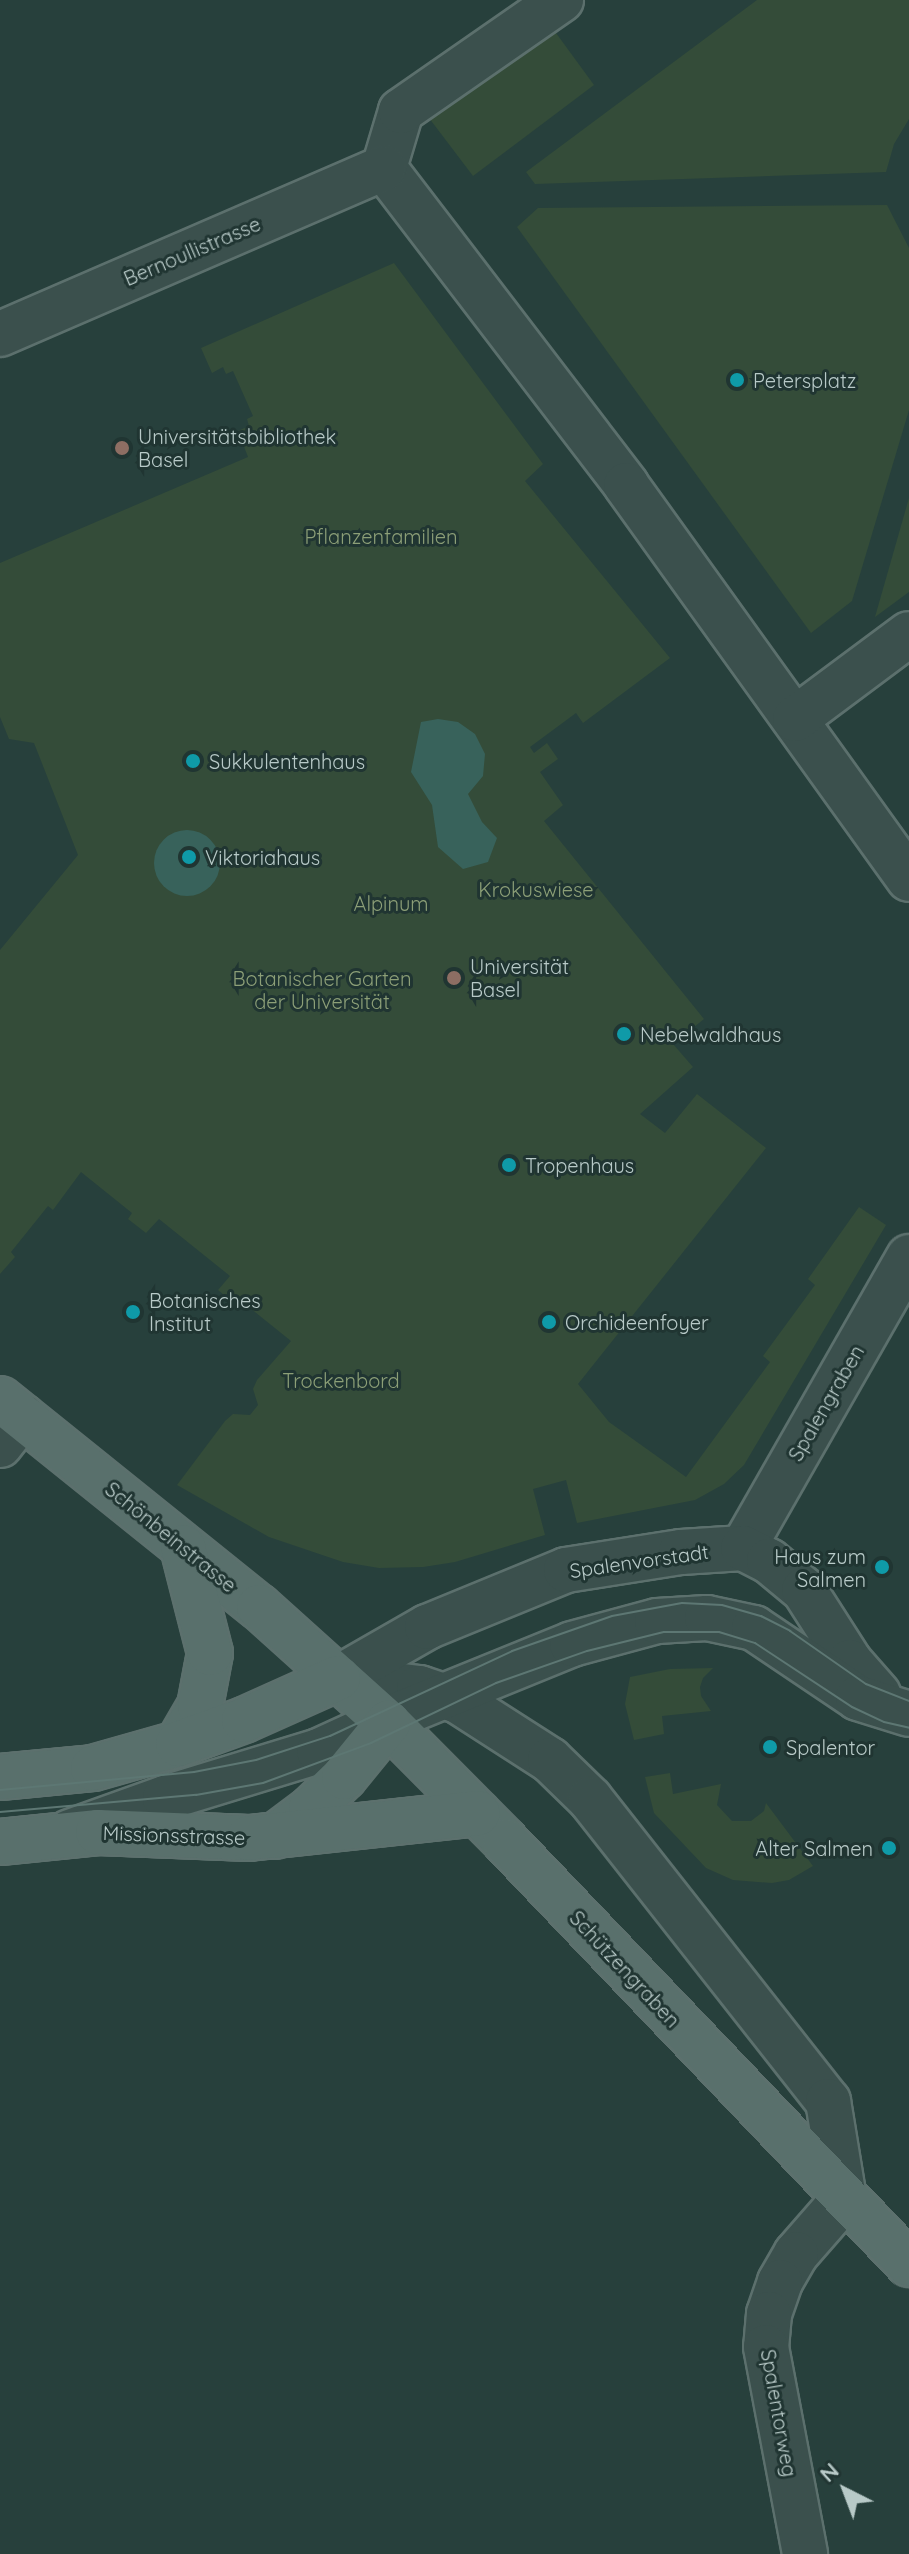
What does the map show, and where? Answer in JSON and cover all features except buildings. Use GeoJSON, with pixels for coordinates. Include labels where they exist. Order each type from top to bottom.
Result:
{"type":"FeatureCollection","features":[{"type":"Feature","properties":{"kind":"main road","name":"Schönbeinstrasse"},"geometry":{"type":"LineString","coordinates":[[7,1420],[183,1547],[282,1627],[338,1678]]}},
{"type":"Feature","properties":{"kind":"main road"},"geometry":{"type":"LineString","coordinates":[[178,1744],[200,1706],[210,1653],[183,1547]]}},
{"type":"Feature","properties":{"kind":"main road"},"geometry":{"type":"LineString","coordinates":[[0,1777],[93,1768],[178,1744],[244,1720],[338,1678]]}},
{"type":"Feature","properties":{"kind":"main road","name":"Schützengraben"},"geometry":{"type":"LineString","coordinates":[[338,1678],[478,1813],[909,2264]]}},
{"type":"Feature","properties":{"kind":"main road","name":"Missionsstrasse"},"geometry":{"type":"LineString","coordinates":[[0,1842],[98,1832],[249,1838],[275,1836],[311,1809],[344,1777],[386,1722]]}},
{"type":"Feature","properties":{"kind":"main road"},"geometry":{"type":"LineString","coordinates":[[275,1836],[478,1813]]}},
{"type":"Feature","properties":{"kind":"street"},"geometry":{"type":"LineString","coordinates":[[561,0],[401,111],[384,168],[626,485],[909,879]]}},
{"type":"Feature","properties":{"kind":"street","name":"Bernoullistrasse"},"geometry":{"type":"LineString","coordinates":[[0,334],[384,168]]}},
{"type":"Feature","properties":{"kind":"street"},"geometry":{"type":"LineString","coordinates":[[795,719],[909,634]]}},
{"type":"Feature","properties":{"kind":"street","name":"Spalengraben"},"geometry":{"type":"LineString","coordinates":[[743,1548],[909,1257]]}},
{"type":"Feature","properties":{"kind":"street"},"geometry":{"type":"LineString","coordinates":[[743,1548],[769,1561],[804,1590],[850,1662],[899,1711]]}},
{"type":"Feature","properties":{"kind":"street","name":"Spalenvorstadt"},"geometry":{"type":"LineString","coordinates":[[338,1678],[427,1627],[566,1570],[681,1552],[743,1548]]}},
{"type":"Feature","properties":{"kind":"street"},"geometry":{"type":"LineString","coordinates":[[386,1722],[572,1644],[657,1621],[707,1618],[754,1628],[858,1698],[899,1711]]}},
{"type":"Feature","properties":{"kind":"street"},"geometry":{"type":"LineString","coordinates":[[338,1678],[419,1688],[445,1696],[501,1725],[550,1760],[590,1799],[828,2101],[844,2199]]}},
{"type":"Feature","properties":{"kind":"street","name":"Missionsstrasse"},"geometry":{"type":"LineString","coordinates":[[58,1836],[165,1798],[319,1751],[386,1722]]}},
{"type":"Feature","properties":{"kind":"street","name":"Spalentorweg"},"geometry":{"type":"LineString","coordinates":[[805,2554],[771,2383],[766,2347],[769,2314],[780,2282],[796,2254],[844,2199]]}},
{"type":"Feature","properties":{"kind":"green space"},"geometry":{"type":"Polygon","coordinates":[[[757,0],[909,0],[909,119],[894,144],[886,172],[535,184],[526,172],[757,0]]]}},
{"type":"Feature","properties":{"kind":"green space"},"geometry":{"type":"Polygon","coordinates":[[[556,33],[594,85],[473,176],[426,114],[556,33]]]}},
{"type":"Feature","properties":{"kind":"green space"},"geometry":{"type":"Polygon","coordinates":[[[887,205],[909,248],[909,410],[852,601],[811,633],[517,227],[538,208],[887,205]]]}},
{"type":"Feature","properties":{"kind":"green space","name":"Botanischer Garten der Universität"},"geometry":{"type":"Polygon","coordinates":[[[394,263],[543,464],[525,481],[670,658],[583,723],[576,713],[530,747],[534,753],[547,743],[558,759],[540,772],[563,805],[544,821],[704,1019],[673,1044],[693,1067],[640,1114],[665,1133],[697,1094],[766,1148],[578,1384],[609,1422],[686,1477],[770,1362],[763,1356],[815,1285],[808,1279],[859,1207],[886,1225],[744,1465],[724,1484],[695,1500],[577,1523],[566,1480],[533,1489],[545,1535],[455,1562],[423,1567],[379,1568],[343,1562],[269,1537],[177,1485],[225,1421],[233,1414],[250,1415],[258,1405],[253,1389],[257,1380],[291,1341],[240,1300],[236,1305],[218,1290],[230,1276],[159,1219],[146,1233],[128,1219],[132,1213],[81,1172],[53,1210],[48,1206],[11,1252],[15,1257],[0,1274],[0,950],[78,855],[34,743],[9,739],[0,717],[0,563],[248,457],[238,431],[249,426],[247,419],[253,416],[233,371],[226,374],[223,367],[212,373],[201,348],[394,263]]]}},
{"type":"Feature","properties":{"kind":"green space"},"geometry":{"type":"Polygon","coordinates":[[[909,498],[909,592],[875,617],[909,498]]]}},
{"type":"Feature","properties":{"kind":"green space"},"geometry":{"type":"Polygon","coordinates":[[[713,1668],[703,1678],[700,1687],[701,1696],[711,1711],[662,1716],[664,1734],[634,1740],[625,1704],[630,1677],[670,1669],[713,1668]]]}},
{"type":"Feature","properties":{"kind":"green space"},"geometry":{"type":"Polygon","coordinates":[[[670,1773],[673,1794],[721,1784],[717,1805],[732,1821],[751,1821],[764,1811],[766,1803],[813,1866],[789,1880],[772,1883],[733,1880],[706,1868],[654,1813],[645,1777],[670,1773]]]}},
{"type":"Feature","properties":{"kind":"shaded area"},"geometry":{"type":"Polygon","coordinates":[[[438,719],[458,722],[475,734],[485,754],[483,776],[468,794],[482,822],[497,838],[488,862],[463,869],[438,847],[432,805],[411,772],[421,722],[438,719]]]}},
{"type":"Feature","properties":{"kind":"shaded area"},"geometry":{"type":"Polygon","coordinates":[[[187,830],[210,840],[220,863],[210,886],[187,896],[164,886],[154,863],[164,840],[187,830]]]}},
{"type":"Feature","properties":{"kind":"tram line"},"geometry":{"type":"LineString","coordinates":[[0,1790],[194,1772],[256,1760],[330,1736],[512,1651],[612,1616],[682,1603],[722,1605],[761,1616],[790,1631],[866,1684],[909,1701]]}},
{"type":"Feature","properties":{"kind":"tram line"},"geometry":{"type":"LineString","coordinates":[[0,1812],[196,1795],[263,1783],[371,1743],[496,1683],[587,1651],[664,1632],[719,1632],[755,1643],[852,1707],[884,1722],[909,1728]]}},
{"type":"Feature","properties":{"kind":"place","name":"Petersplatz"},"geometry":{"type":"Point","coordinates":[737,380]}},
{"type":"Feature","properties":{"kind":"place","name":"Universitätsbibliothek Basel"},"geometry":{"type":"Point","coordinates":[122,448]}},
{"type":"Feature","properties":{"kind":"place","name":"Sukkulentenhaus"},"geometry":{"type":"Point","coordinates":[193,761]}},
{"type":"Feature","properties":{"kind":"place","name":"Viktoriahaus"},"geometry":{"type":"Point","coordinates":[189,857]}},
{"type":"Feature","properties":{"kind":"place","name":"Universität Basel"},"geometry":{"type":"Point","coordinates":[454,978]}},
{"type":"Feature","properties":{"kind":"place","name":"Nebelwaldhaus"},"geometry":{"type":"Point","coordinates":[624,1034]}},
{"type":"Feature","properties":{"kind":"place","name":"Tropenhaus"},"geometry":{"type":"Point","coordinates":[509,1165]}},
{"type":"Feature","properties":{"kind":"place","name":"Botanisches Institut"},"geometry":{"type":"Point","coordinates":[133,1312]}},
{"type":"Feature","properties":{"kind":"place","name":"Orchideenfoyer"},"geometry":{"type":"Point","coordinates":[549,1322]}},
{"type":"Feature","properties":{"kind":"place","name":"Haus zum Salmen"},"geometry":{"type":"Point","coordinates":[882,1567]}},
{"type":"Feature","properties":{"kind":"place","name":"Spalentor"},"geometry":{"type":"Point","coordinates":[770,1747]}},
{"type":"Feature","properties":{"kind":"place","name":"Alter Salmen"},"geometry":{"type":"Point","coordinates":[889,1848]}},
{"type":"Feature","properties":{"kind":"park label","name":"Pflanzenfamilien"},"geometry":{"type":"Point","coordinates":[381,536]}},
{"type":"Feature","properties":{"kind":"park label","name":"Krokuswiese"},"geometry":{"type":"Point","coordinates":[536,889]}},
{"type":"Feature","properties":{"kind":"park label","name":"Alpinum"},"geometry":{"type":"Point","coordinates":[391,903]}},
{"type":"Feature","properties":{"kind":"park label","name":"Trockenbord"},"geometry":{"type":"Point","coordinates":[341,1380]}}]}
